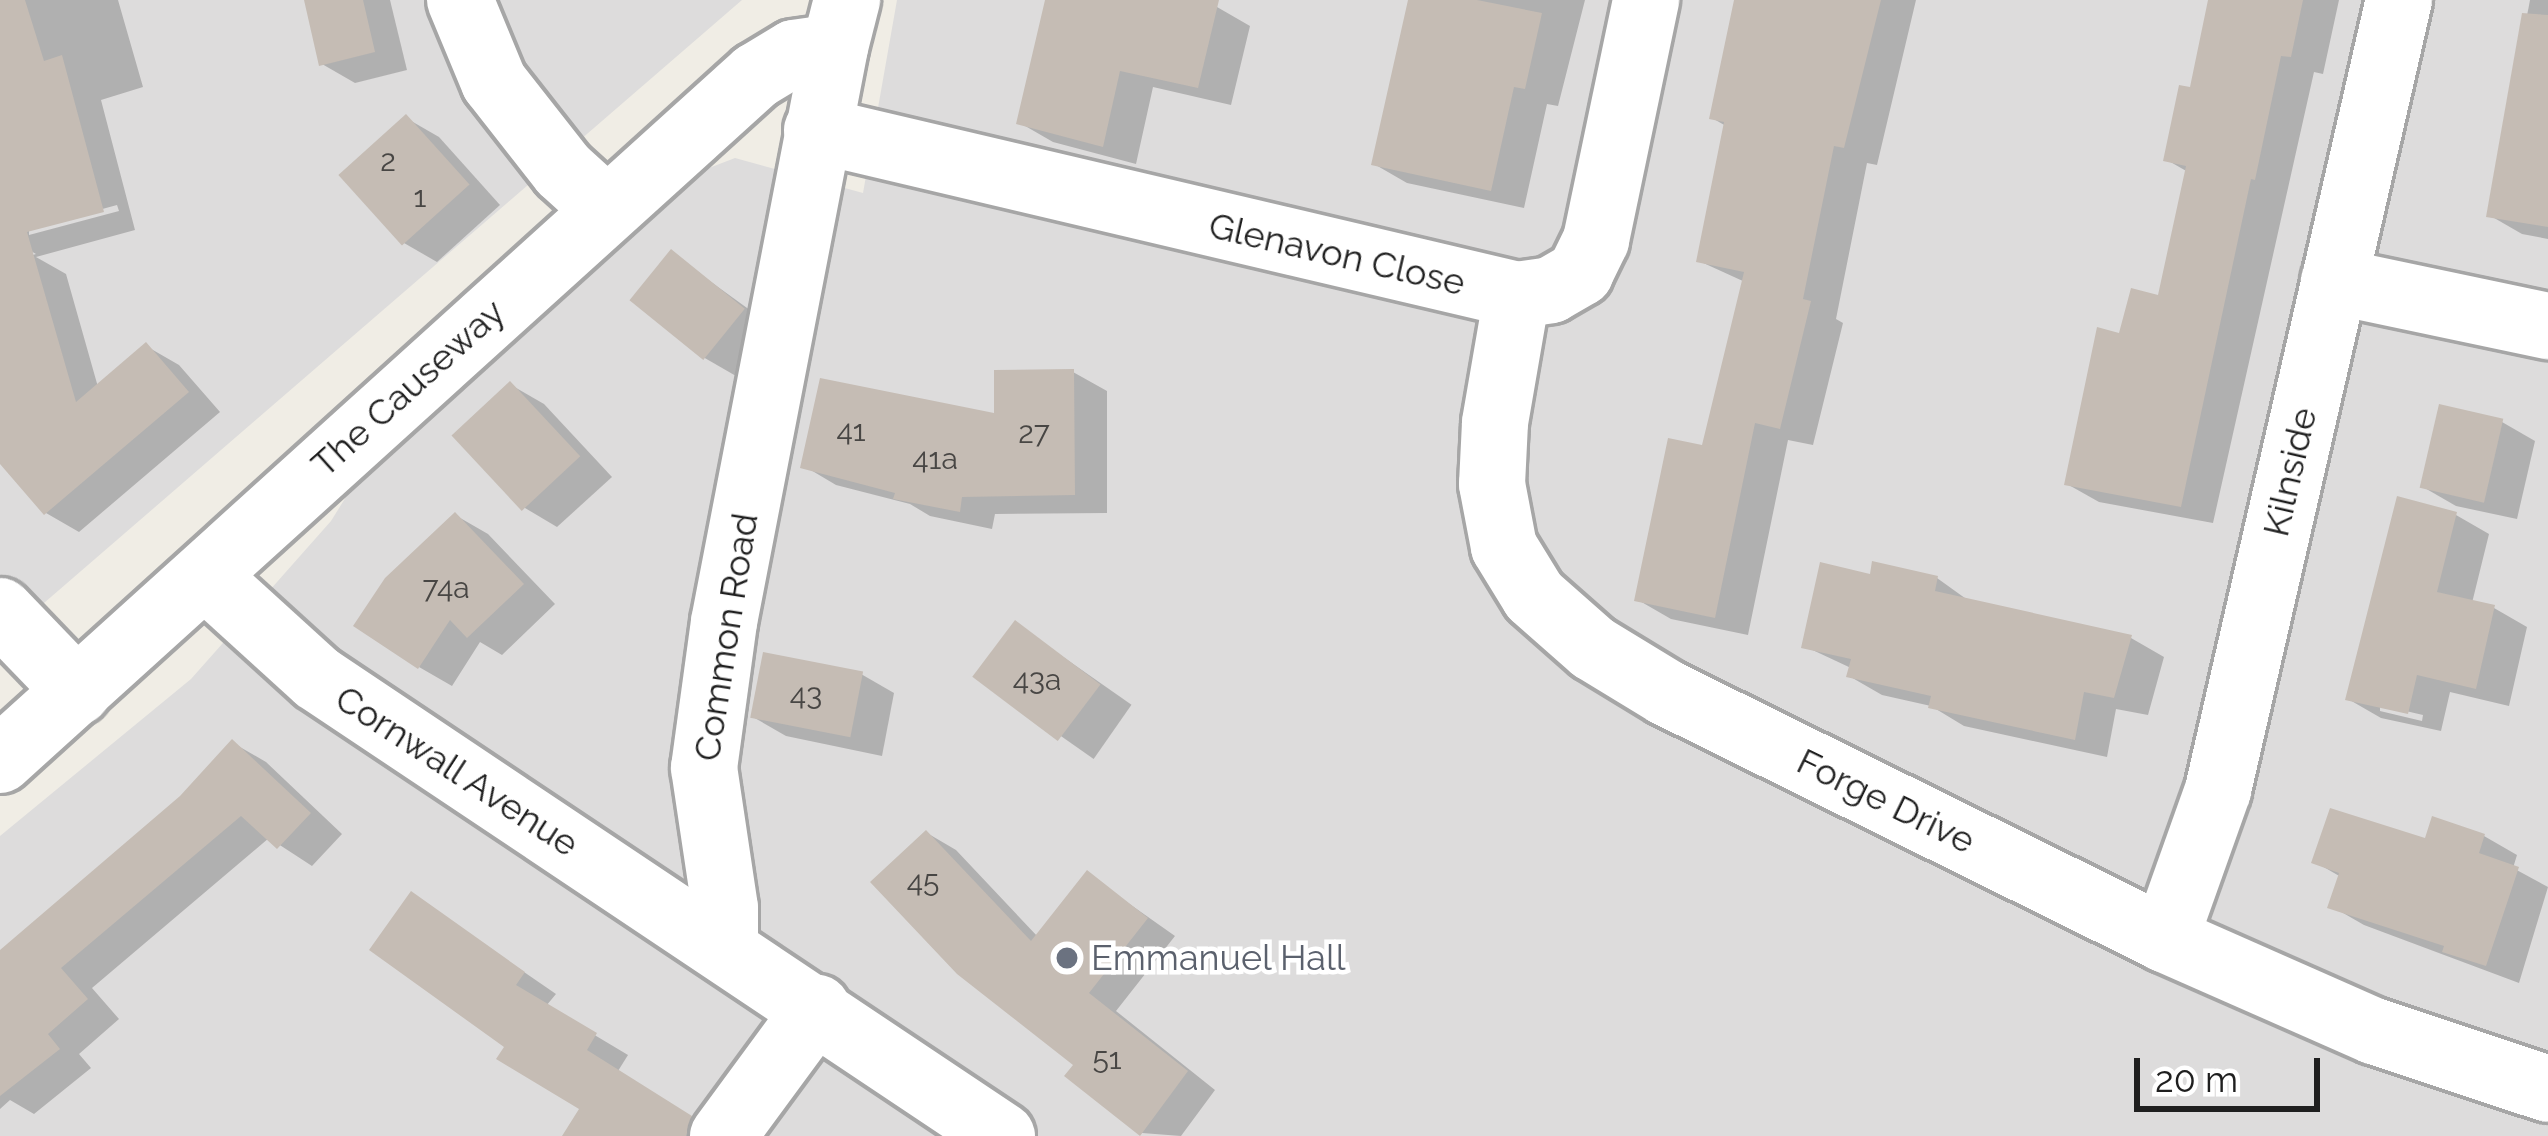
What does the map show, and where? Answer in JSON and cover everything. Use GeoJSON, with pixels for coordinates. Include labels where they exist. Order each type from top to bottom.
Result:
{"type":"FeatureCollection","features":[{"type":"Feature","properties":{"kind":"street"},"geometry":{"type":"LineString","coordinates":[[460,0],[494,82],[562,170],[606,208]]}},
{"type":"Feature","properties":{"kind":"street"},"geometry":{"type":"LineString","coordinates":[[1517,295],[1551,290],[1580,273],[1596,241],[1646,0]]}},
{"type":"Feature","properties":{"kind":"street","name":"Kilnside"},"geometry":{"type":"LineString","coordinates":[[2164,938],[2218,790],[2399,0]]}},
{"type":"Feature","properties":{"kind":"street","name":"The Causeway"},"geometry":{"type":"LineString","coordinates":[[0,760],[756,76],[841,24]]}},
{"type":"Feature","properties":{"kind":"street","name":"Common Road"},"geometry":{"type":"LineString","coordinates":[[725,947],[725,908],[704,768],[724,622],[841,24]]}},
{"type":"Feature","properties":{"kind":"street","name":"Glenavon Close"},"geometry":{"type":"LineString","coordinates":[[818,130],[1517,295]]}},
{"type":"Feature","properties":{"kind":"street"},"geometry":{"type":"LineString","coordinates":[[2334,280],[2548,326]]}},
{"type":"Feature","properties":{"kind":"street","name":"Forge Drive"},"geometry":{"type":"LineString","coordinates":[[1517,295],[1495,424],[1492,484],[1504,547],[1534,596],[1593,648],[1667,693],[2164,938],[2374,1031],[2548,1089]]}},
{"type":"Feature","properties":{"kind":"street","name":"Cornwall Avenue"},"geometry":{"type":"LineString","coordinates":[[206,576],[317,678],[725,947]]}},
{"type":"Feature","properties":{"kind":"street"},"geometry":{"type":"LineString","coordinates":[[0,611],[78,692]]}},
{"type":"Feature","properties":{"kind":"street"},"geometry":{"type":"LineString","coordinates":[[725,947],[1002,1136]]}},
{"type":"Feature","properties":{"kind":"street"},"geometry":{"type":"LineString","coordinates":[[723,1136],[818,1008]]}},
{"type":"Feature","properties":{"kind":"shaded area"},"geometry":{"type":"Polygon","coordinates":[[[0,0],[742,0],[0,641],[0,0]]]}},
{"type":"Feature","properties":{"kind":"shaded area"},"geometry":{"type":"Polygon","coordinates":[[[897,0],[2548,0],[2548,1136],[0,1136],[0,836],[191,679],[331,521],[364,468],[683,178],[735,158],[863,193],[897,0]]]}},
{"type":"Feature","properties":{"kind":"building"},"geometry":{"type":"Polygon","coordinates":[[[0,0],[25,0],[44,61],[62,55],[104,212],[27,232],[76,402],[146,342],[189,392],[44,515],[0,464],[0,0]]]}},
{"type":"Feature","properties":{"kind":"building"},"geometry":{"type":"Polygon","coordinates":[[[304,0],[363,0],[375,52],[319,66],[304,0]]]}},
{"type":"Feature","properties":{"kind":"building"},"geometry":{"type":"Polygon","coordinates":[[[1045,0],[1219,0],[1198,88],[1120,71],[1103,147],[1016,124],[1045,0]]]}},
{"type":"Feature","properties":{"kind":"building"},"geometry":{"type":"Polygon","coordinates":[[[1408,0],[1477,0],[1542,13],[1525,89],[1514,87],[1491,191],[1371,165],[1408,0]]]}},
{"type":"Feature","properties":{"kind":"building"},"geometry":{"type":"Polygon","coordinates":[[[1734,0],[1881,0],[1844,148],[1834,146],[1803,299],[1811,301],[1780,429],[1755,423],[1715,618],[1634,601],[1668,438],[1702,445],[1744,272],[1696,262],[1724,122],[1709,119],[1734,0]]]}},
{"type":"Feature","properties":{"kind":"building"},"geometry":{"type":"Polygon","coordinates":[[[2208,0],[2303,0],[2291,57],[2281,56],[2255,180],[2251,179],[2181,507],[2064,485],[2097,327],[2119,333],[2131,288],[2158,295],[2186,166],[2163,161],[2179,85],[2190,87],[2208,0]]]}},
{"type":"Feature","properties":{"kind":"building"},"geometry":{"type":"Polygon","coordinates":[[[2522,13],[2548,15],[2548,227],[2486,217],[2522,13]]]}},
{"type":"Feature","properties":{"kind":"building"},"geometry":{"type":"Polygon","coordinates":[[[406,114],[470,185],[402,245],[338,175],[406,114]]]}},
{"type":"Feature","properties":{"kind":"building"},"geometry":{"type":"Polygon","coordinates":[[[671,249],[745,309],[703,360],[629,300],[671,249]]]}},
{"type":"Feature","properties":{"kind":"building"},"geometry":{"type":"Polygon","coordinates":[[[1074,369],[1075,495],[962,497],[960,512],[893,499],[895,493],[800,468],[820,378],[994,413],[994,370],[1074,369]]]}},
{"type":"Feature","properties":{"kind":"building"},"geometry":{"type":"Polygon","coordinates":[[[510,381],[580,456],[522,511],[451,436],[510,381]]]}},
{"type":"Feature","properties":{"kind":"building"},"geometry":{"type":"Polygon","coordinates":[[[2439,404],[2503,419],[2484,503],[2420,488],[2439,404]]]}},
{"type":"Feature","properties":{"kind":"building"},"geometry":{"type":"Polygon","coordinates":[[[2397,496],[2457,512],[2437,592],[2495,605],[2476,689],[2417,675],[2408,714],[2345,700],[2397,496]]]}},
{"type":"Feature","properties":{"kind":"building"},"geometry":{"type":"Polygon","coordinates":[[[455,512],[524,584],[467,638],[450,620],[418,669],[353,626],[385,578],[455,512]]]}},
{"type":"Feature","properties":{"kind":"building"},"geometry":{"type":"Polygon","coordinates":[[[1872,561],[1938,576],[1935,591],[2132,635],[2114,698],[2084,692],[2075,740],[1928,708],[1931,696],[1846,677],[1851,659],[1801,648],[1820,562],[1870,574],[1872,561]]]}},
{"type":"Feature","properties":{"kind":"building"},"geometry":{"type":"Polygon","coordinates":[[[1015,620],[1100,684],[1058,741],[972,677],[1015,620]]]}},
{"type":"Feature","properties":{"kind":"building"},"geometry":{"type":"Polygon","coordinates":[[[763,652],[863,671],[850,737],[750,718],[763,652]]]}},
{"type":"Feature","properties":{"kind":"building"},"geometry":{"type":"Polygon","coordinates":[[[232,739],[311,813],[277,849],[241,816],[61,968],[88,999],[48,1034],[60,1049],[0,1096],[0,950],[180,796],[232,739]]]}},
{"type":"Feature","properties":{"kind":"building"},"geometry":{"type":"Polygon","coordinates":[[[2330,808],[2425,838],[2432,816],[2485,834],[2479,853],[2519,867],[2486,966],[2442,952],[2444,946],[2327,908],[2339,873],[2311,863],[2330,808]]]}},
{"type":"Feature","properties":{"kind":"building"},"geometry":{"type":"Polygon","coordinates":[[[926,830],[1031,941],[1087,870],[1148,918],[1089,993],[1188,1071],[1140,1136],[1064,1076],[1073,1065],[957,974],[870,882],[926,830]]]}},
{"type":"Feature","properties":{"kind":"building"},"geometry":{"type":"Polygon","coordinates":[[[411,891],[525,972],[516,985],[597,1033],[587,1050],[692,1116],[686,1136],[562,1136],[579,1109],[496,1059],[504,1047],[369,950],[411,891]]]}},
{"type":"Feature","properties":{"kind":"place","name":"Emmanuel Hall"},"geometry":{"type":"Point","coordinates":[1067,958]}}]}
